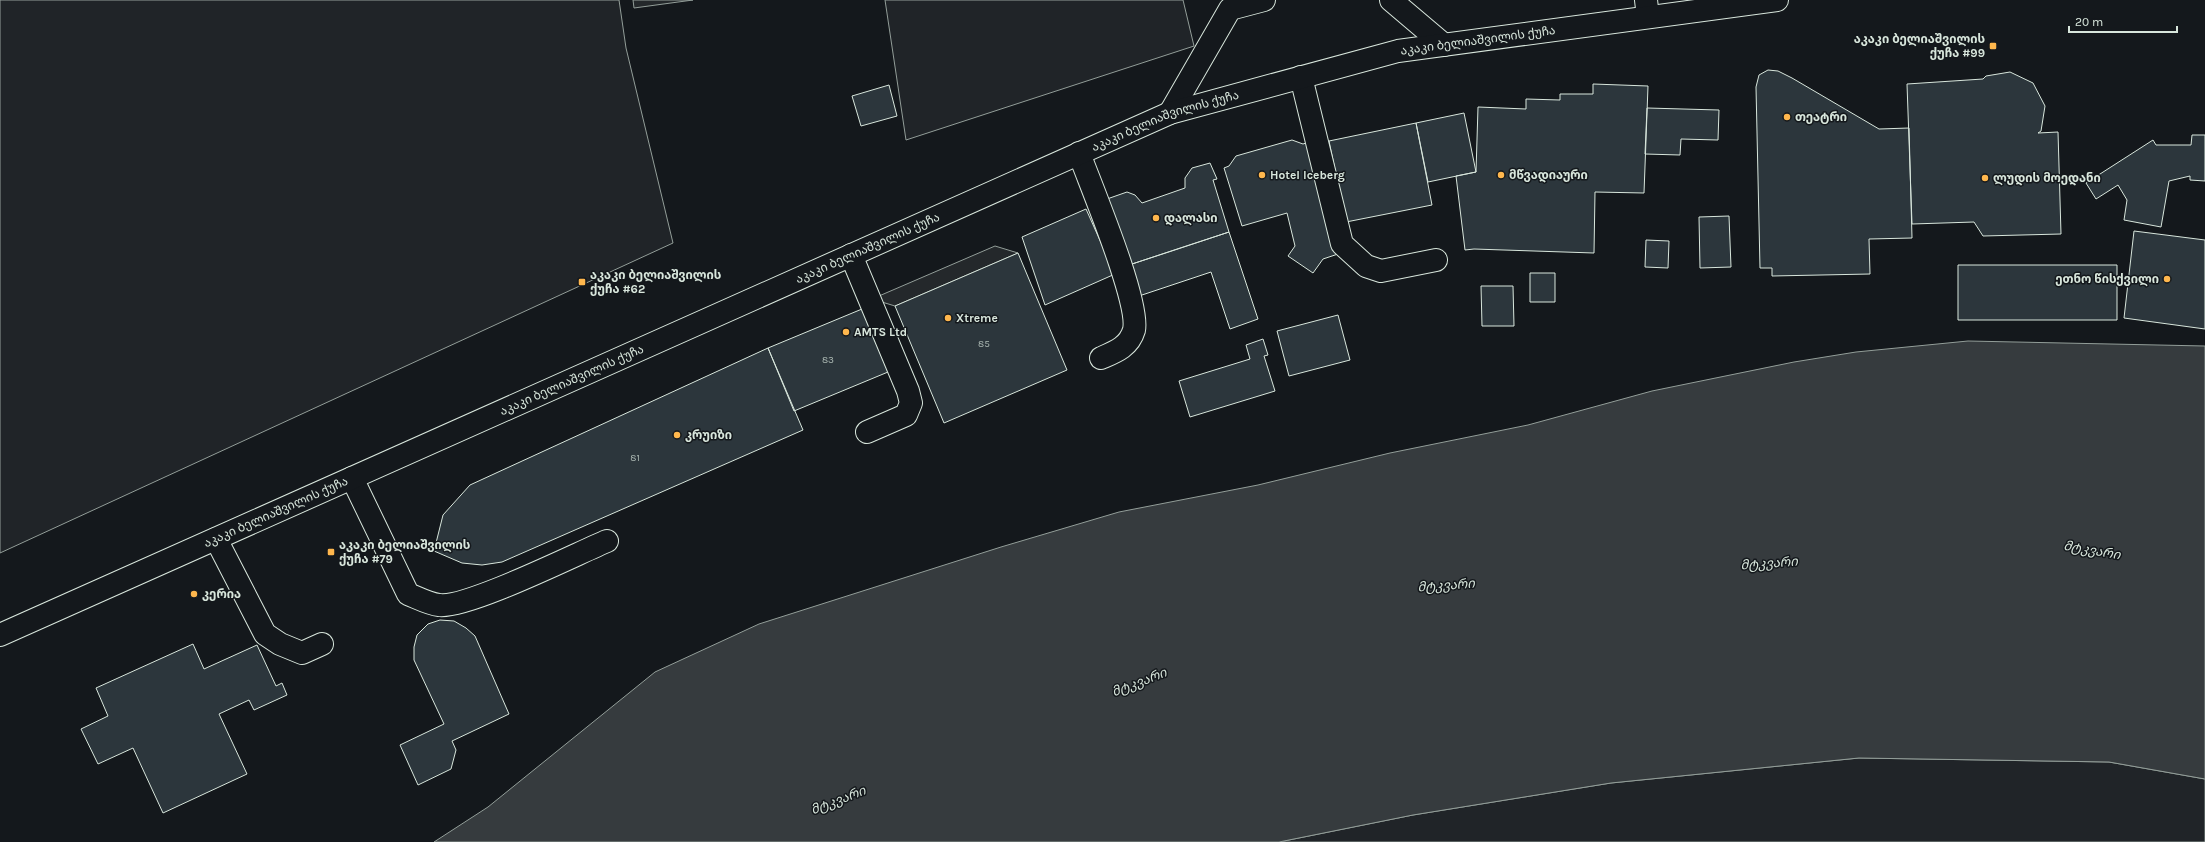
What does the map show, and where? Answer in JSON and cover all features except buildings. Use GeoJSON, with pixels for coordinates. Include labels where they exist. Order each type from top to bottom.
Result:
{"type":"FeatureCollection","features":[{"type":"Feature","properties":{"kind":"main road"},"geometry":{"type":"LineString","coordinates":[[1170,113],[1230,9],[1264,0]]}},
{"type":"Feature","properties":{"kind":"main road"},"geometry":{"type":"LineString","coordinates":[[1391,0],[1444,45]]}},
{"type":"Feature","properties":{"kind":"main road","name":"აკაკი ბელიაშვილის ქუჩა"},"geometry":{"type":"LineString","coordinates":[[0,635],[1170,113],[1398,51],[1444,45],[1647,9],[1777,0]]}},
{"type":"Feature","properties":{"kind":"main road"},"geometry":{"type":"LineString","coordinates":[[1301,77],[1342,244],[1366,266],[1381,271],[1436,260]]}},
{"type":"Feature","properties":{"kind":"main road"},"geometry":{"type":"LineString","coordinates":[[1079,154],[1114,247],[1133,307],[1134,330],[1124,348],[1101,358]]}},
{"type":"Feature","properties":{"kind":"main road"},"geometry":{"type":"LineString","coordinates":[[851,255],[908,391],[911,402],[906,416],[867,432]]}},
{"type":"Feature","properties":{"kind":"main road"},"geometry":{"type":"LineString","coordinates":[[352,478],[408,594],[440,606],[466,602],[607,540]]}},
{"type":"Feature","properties":{"kind":"main road"},"geometry":{"type":"LineString","coordinates":[[216,539],[265,634],[280,644],[302,653],[322,644]]}},
{"type":"Feature","properties":{"kind":"shaded area"},"geometry":{"type":"Polygon","coordinates":[[[0,0],[619,0],[626,48],[673,243],[0,553],[0,0]]]}},
{"type":"Feature","properties":{"kind":"shaded area"},"geometry":{"type":"Polygon","coordinates":[[[633,0],[693,0],[634,8],[633,0]]]}},
{"type":"Feature","properties":{"kind":"shaded area"},"geometry":{"type":"Polygon","coordinates":[[[885,0],[1183,0],[1194,46],[906,140],[885,0]]]}},
{"type":"Feature","properties":{"kind":"shaded area"},"geometry":{"type":"Polygon","coordinates":[[[995,246],[1018,253],[895,306],[872,299],[995,246]]]}},
{"type":"Feature","properties":{"kind":"shaded area"},"geometry":{"type":"Polygon","coordinates":[[[1859,758],[2109,762],[2205,779],[2205,842],[1279,842],[1413,815],[1611,783],[1859,758]]]}},
{"type":"Feature","properties":{"kind":"water","name":"მტკვარი"},"geometry":{"type":"Polygon","coordinates":[[[1968,341],[2205,346],[2205,779],[2109,762],[1859,758],[1611,783],[1413,815],[1279,842],[434,842],[488,807],[655,672],[759,624],[1001,547],[1119,512],[1258,485],[1390,453],[1528,425],[1652,391],[1794,362],[1856,352],[1968,341]]]}},
{"type":"Feature","properties":{"kind":"place","name":"აკაკი ბელიაშვილის ქუჩა #99"},"geometry":{"type":"Point","coordinates":[1993,46]}},
{"type":"Feature","properties":{"kind":"place","name":"თეატრი"},"geometry":{"type":"Point","coordinates":[1787,117]}},
{"type":"Feature","properties":{"kind":"place","name":"Hotel Iceberg"},"geometry":{"type":"Point","coordinates":[1262,175]}},
{"type":"Feature","properties":{"kind":"place","name":"მწვადიაური"},"geometry":{"type":"Point","coordinates":[1501,175]}},
{"type":"Feature","properties":{"kind":"place","name":"ლუდის მოედანი"},"geometry":{"type":"Point","coordinates":[1985,178]}},
{"type":"Feature","properties":{"kind":"place","name":"დალასი"},"geometry":{"type":"Point","coordinates":[1156,218]}},
{"type":"Feature","properties":{"kind":"place","name":"ეთნო წისქვილი"},"geometry":{"type":"Point","coordinates":[2167,279]}},
{"type":"Feature","properties":{"kind":"place","name":"აკაკი ბელიაშვილის ქუჩა #62"},"geometry":{"type":"Point","coordinates":[582,282]}},
{"type":"Feature","properties":{"kind":"place","name":"Xtreme"},"geometry":{"type":"Point","coordinates":[948,318]}},
{"type":"Feature","properties":{"kind":"place","name":"AMTS Ltd"},"geometry":{"type":"Point","coordinates":[846,332]}},
{"type":"Feature","properties":{"kind":"place","name":"კრუიზი"},"geometry":{"type":"Point","coordinates":[677,435]}},
{"type":"Feature","properties":{"kind":"place","name":"აკაკი ბელიაშვილის ქუჩა #79"},"geometry":{"type":"Point","coordinates":[331,552]}},
{"type":"Feature","properties":{"kind":"place","name":"კერია"},"geometry":{"type":"Point","coordinates":[194,594]}}]}
